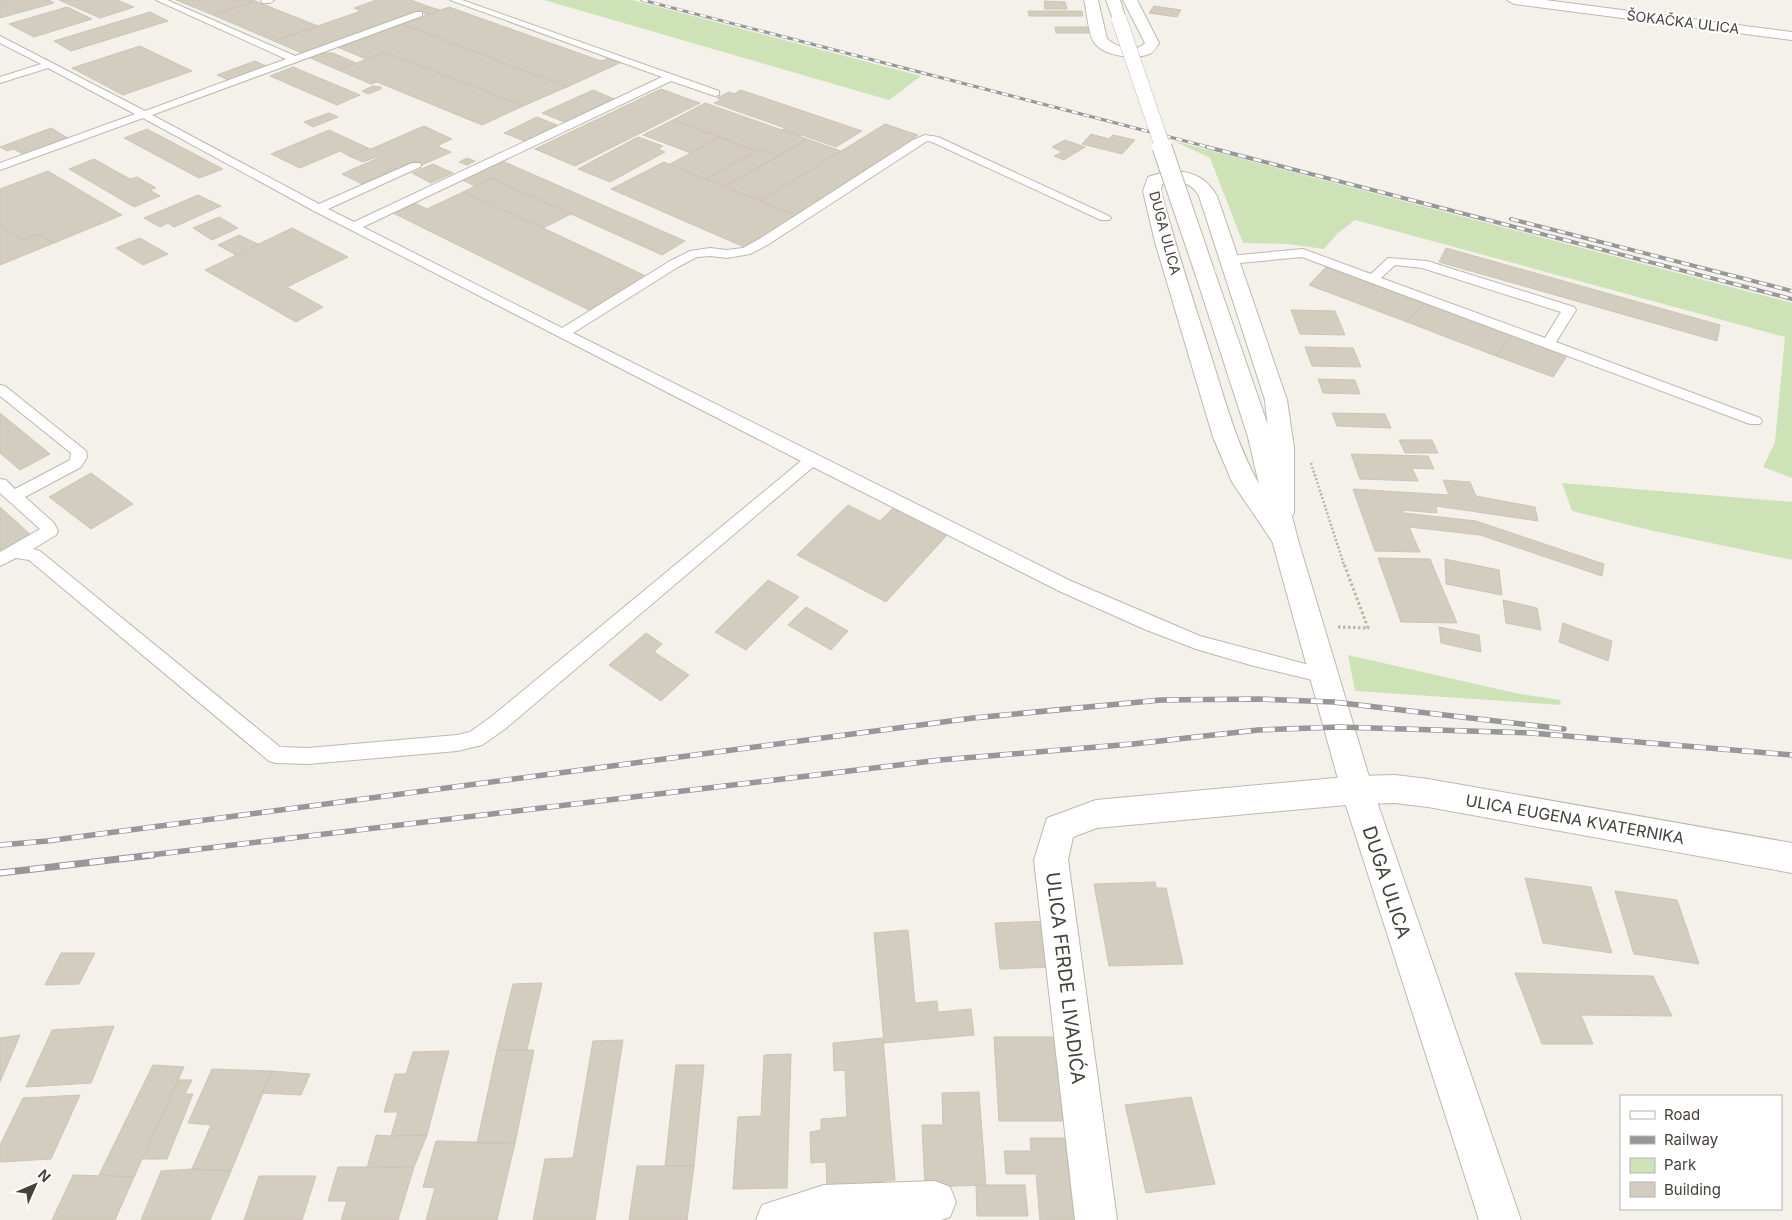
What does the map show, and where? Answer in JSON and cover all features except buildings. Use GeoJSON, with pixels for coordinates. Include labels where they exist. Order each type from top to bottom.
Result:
{"type":"FeatureCollection","features":[{"type":"Feature","properties":{"kind":"street"},"geometry":{"type":"LineString","coordinates":[[1091,0],[1100,40],[1103,44],[1124,52],[1144,51],[1152,43],[1130,0]]}},
{"type":"Feature","properties":{"kind":"street","name":"DUGA ULICA"},"geometry":{"type":"LineString","coordinates":[[1113,0],[1260,437],[1283,530],[1357,790],[1500,1220]]}},
{"type":"Feature","properties":{"kind":"street","name":"ŠOKAČKA ULICA"},"geometry":{"type":"LineString","coordinates":[[1514,0],[1792,36]]}},
{"type":"Feature","properties":{"kind":"street","name":"DUGA ULICA"},"geometry":{"type":"LineString","coordinates":[[1180,177],[1197,182],[1203,187],[1229,260],[1276,400],[1282,448],[1283,530],[1262,510],[1244,482],[1225,438],[1165,242],[1152,191],[1154,181],[1160,178],[1180,177]]}},
{"type":"Feature","properties":{"kind":"street","name":"ULICA EUGENA KVATERNIKA"},"geometry":{"type":"LineString","coordinates":[[1357,790],[1395,790],[1428,793],[1792,858]]}},
{"type":"Feature","properties":{"kind":"street","name":"ULICA FERDE LIVADIĆA"},"geometry":{"type":"LineString","coordinates":[[1096,1220],[1051,860],[1059,828],[1096,814],[1357,790]]}},
{"type":"Feature","properties":{"kind":"street"},"geometry":{"type":"LineString","coordinates":[[778,1220],[824,1206],[935,1202]]}},
{"type":"Feature","properties":{"kind":"lane"},"geometry":{"type":"LineString","coordinates":[[160,0],[293,59]]}},
{"type":"Feature","properties":{"kind":"lane"},"geometry":{"type":"LineString","coordinates":[[454,0],[715,93]]}},
{"type":"Feature","properties":{"kind":"lane"},"geometry":{"type":"LineString","coordinates":[[0,167],[419,14]]}},
{"type":"Feature","properties":{"kind":"lane"},"geometry":{"type":"LineString","coordinates":[[0,39],[353,227],[1065,586],[1150,624],[1196,642],[1325,676]]}},
{"type":"Feature","properties":{"kind":"lane"},"geometry":{"type":"LineString","coordinates":[[0,80],[49,65]]}},
{"type":"Feature","properties":{"kind":"lane"},"geometry":{"type":"LineString","coordinates":[[353,227],[671,77]]}},
{"type":"Feature","properties":{"kind":"lane"},"geometry":{"type":"LineString","coordinates":[[563,333],[674,264],[694,254],[710,252],[728,254],[746,251],[759,245],[925,138],[934,139],[1105,218]]}},
{"type":"Feature","properties":{"kind":"lane"},"geometry":{"type":"LineString","coordinates":[[318,209],[416,165]]}},
{"type":"Feature","properties":{"kind":"lane"},"geometry":{"type":"LineString","coordinates":[[1229,260],[1303,253],[1754,420]]}},
{"type":"Feature","properties":{"kind":"lane"},"geometry":{"type":"LineString","coordinates":[[1374,278],[1392,261],[1423,264],[1569,310],[1549,343]]}},
{"type":"Feature","properties":{"kind":"lane"},"geometry":{"type":"LineString","coordinates":[[0,389],[78,452],[80,457],[76,462],[14,496]]}},
{"type":"Feature","properties":{"kind":"lane"},"geometry":{"type":"LineString","coordinates":[[7,556],[34,555],[276,754],[308,756],[457,743],[475,739],[498,723],[812,460]]}},
{"type":"Feature","properties":{"kind":"lane"},"geometry":{"type":"LineString","coordinates":[[0,484],[48,527],[50,531],[7,556]]}},
{"type":"Feature","properties":{"kind":"green space"},"geometry":{"type":"Polygon","coordinates":[[[544,0],[632,0],[921,76],[889,100],[544,0]]]}},
{"type":"Feature","properties":{"kind":"green space"},"geometry":{"type":"Polygon","coordinates":[[[1174,141],[1792,303],[1792,478],[1763,467],[1775,442],[1785,337],[1355,220],[1337,234],[1324,249],[1287,244],[1243,243],[1210,158],[1174,141]]]}},
{"type":"Feature","properties":{"kind":"green space"},"geometry":{"type":"Polygon","coordinates":[[[1562,483],[1792,502],[1792,560],[1654,531],[1572,511],[1562,483]]]}},
{"type":"Feature","properties":{"kind":"green space"},"geometry":{"type":"Polygon","coordinates":[[[1348,655],[1515,693],[1560,700],[1561,705],[1355,691],[1348,655]]]}},
{"type":"Feature","properties":{"kind":"railway"},"geometry":{"type":"LineString","coordinates":[[642,0],[1212,148]]}},
{"type":"Feature","properties":{"kind":"railway"},"geometry":{"type":"LineString","coordinates":[[1207,147],[1792,299]]}},
{"type":"Feature","properties":{"kind":"railway"},"geometry":{"type":"LineString","coordinates":[[1511,219],[1792,291]]}},
{"type":"Feature","properties":{"kind":"railway"},"geometry":{"type":"LineString","coordinates":[[0,845],[47,841],[973,718],[1161,700],[1259,699],[1333,702],[1564,729]]}},
{"type":"Feature","properties":{"kind":"railway"},"geometry":{"type":"LineString","coordinates":[[142,856],[940,760],[1133,744],[1258,730],[1339,727],[1531,733],[1792,755]]}},
{"type":"Feature","properties":{"kind":"railway"},"geometry":{"type":"LineString","coordinates":[[0,873],[153,855]]}}]}
